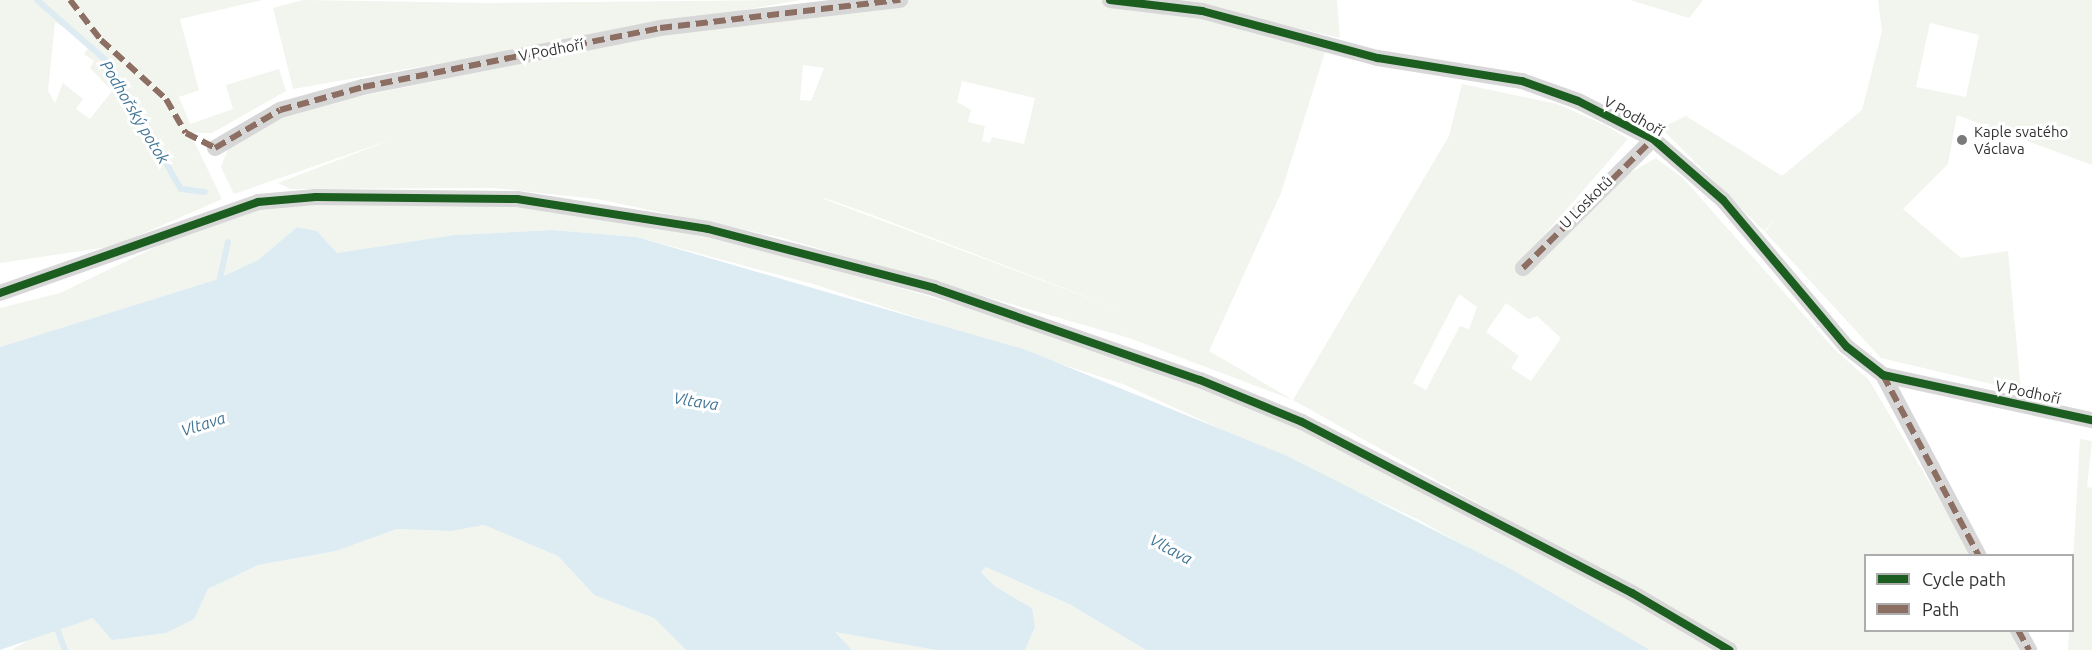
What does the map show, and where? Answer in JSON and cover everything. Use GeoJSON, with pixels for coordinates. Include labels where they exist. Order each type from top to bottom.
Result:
{"type":"FeatureCollection","features":[{"type":"Feature","properties":{"kind":"street","name":"V Podhoří"},"geometry":{"type":"LineString","coordinates":[[215,148],[280,110],[363,87],[660,28],[900,0]]}},
{"type":"Feature","properties":{"kind":"street","name":"V Podhoří"},"geometry":{"type":"LineString","coordinates":[[1110,0],[1202,11],[1378,58],[1522,81],[1578,101],[1653,139],[1724,200],[1847,347],[1883,375],[1978,554]]}},
{"type":"Feature","properties":{"kind":"street","name":"U Loskotů"},"geometry":{"type":"LineString","coordinates":[[1523,268],[1653,139]]}},
{"type":"Feature","properties":{"kind":"street"},"geometry":{"type":"LineString","coordinates":[[0,293],[258,202],[404,194],[517,199],[708,229],[934,288],[1210,384],[1312,427],[1632,593],[1729,650]]}},
{"type":"Feature","properties":{"kind":"street","name":"V Podhoří"},"geometry":{"type":"LineString","coordinates":[[1883,375],[2092,420]]}},
{"type":"Feature","properties":{"kind":"street"},"geometry":{"type":"LineString","coordinates":[[2019,632],[2029,650]]}},
{"type":"Feature","properties":{"kind":"shaded area"},"geometry":{"type":"Polygon","coordinates":[[[0,0],[263,0],[180,19],[199,90],[179,97],[190,124],[233,109],[226,85],[279,69],[286,91],[212,133],[190,133],[222,199],[115,246],[0,263],[0,0]],[[55,22],[48,91],[55,103],[63,83],[83,99],[76,109],[90,119],[112,91],[90,68],[94,61],[84,54],[91,44],[55,22]]]}},
{"type":"Feature","properties":{"kind":"shaded area"},"geometry":{"type":"Polygon","coordinates":[[[303,0],[487,3],[801,0],[293,89],[273,8],[303,0]]]}},
{"type":"Feature","properties":{"kind":"shaded area"},"geometry":{"type":"Polygon","coordinates":[[[914,0],[1102,0],[1202,15],[1326,49],[1281,193],[1209,351],[1293,400],[1129,338],[779,237],[597,199],[494,188],[291,189],[278,183],[393,139],[234,194],[221,167],[228,149],[293,110],[797,8],[914,0]],[[803,65],[800,100],[811,101],[824,68],[803,65]],[[962,81],[957,102],[971,110],[968,122],[985,126],[982,141],[990,143],[992,137],[1024,144],[1035,98],[962,81]],[[824,199],[1132,314],[867,213],[824,199]]]}},
{"type":"Feature","properties":{"kind":"shaded area"},"geometry":{"type":"Polygon","coordinates":[[[1161,0],[1337,0],[1340,38],[1204,6],[1161,0]]]}},
{"type":"Feature","properties":{"kind":"shaded area"},"geometry":{"type":"Polygon","coordinates":[[[1630,0],[1703,0],[1689,18],[1630,0]]]}},
{"type":"Feature","properties":{"kind":"shaded area"},"geometry":{"type":"Polygon","coordinates":[[[1878,0],[2092,0],[2092,165],[1957,115],[1948,164],[1903,209],[1961,258],[2008,251],[2021,391],[1881,358],[1765,232],[1776,218],[1764,231],[1661,128],[1686,116],[1782,176],[1862,110],[1882,31],[1878,0]],[[1930,23],[1916,87],[1966,97],[1979,35],[1930,23]]]}},
{"type":"Feature","properties":{"kind":"shaded area"},"geometry":{"type":"Polygon","coordinates":[[[1462,84],[1557,104],[1605,125],[1628,139],[1519,264],[1623,177],[1656,158],[1683,178],[1834,349],[1869,380],[1971,554],[1864,554],[1864,632],[2012,632],[2023,650],[1740,650],[1293,400],[1449,136],[1462,84]],[[1459,294],[1413,383],[1426,390],[1460,326],[1469,329],[1477,307],[1459,294]],[[1506,303],[1486,332],[1519,356],[1511,368],[1531,381],[1561,338],[1537,316],[1528,319],[1506,303]]]}},
{"type":"Feature","properties":{"kind":"shaded area"},"geometry":{"type":"Polygon","coordinates":[[[403,199],[589,211],[708,233],[1063,335],[1296,427],[1539,549],[1717,650],[1650,650],[1417,519],[1123,384],[813,284],[637,237],[552,230],[454,235],[337,253],[317,231],[297,227],[258,260],[215,280],[0,347],[0,308],[60,293],[164,243],[261,209],[403,199]]]}},
{"type":"Feature","properties":{"kind":"shaded area"},"geometry":{"type":"Polygon","coordinates":[[[2080,439],[2092,441],[2087,487],[2092,488],[2092,650],[2068,650],[2069,632],[2074,632],[2073,554],[2080,439]]]}},
{"type":"Feature","properties":{"kind":"shaded area"},"geometry":{"type":"Polygon","coordinates":[[[484,525],[558,556],[594,595],[654,618],[686,650],[11,650],[48,629],[93,618],[194,619],[208,589],[258,565],[336,551],[397,529],[452,531],[484,525]]]}},
{"type":"Feature","properties":{"kind":"shaded area"},"geometry":{"type":"Polygon","coordinates":[[[986,567],[1071,605],[1146,650],[1025,650],[1034,629],[1032,608],[996,587],[981,572],[986,567]]]}},
{"type":"Feature","properties":{"kind":"shaded area"},"geometry":{"type":"Polygon","coordinates":[[[835,632],[936,650],[852,650],[835,632]]]}},
{"type":"Feature","properties":{"kind":"water","name":"Vltava"},"geometry":{"type":"Polygon","coordinates":[[[297,227],[317,231],[337,253],[454,235],[552,230],[637,237],[1026,350],[1287,456],[1507,567],[1650,650],[1146,650],[1071,605],[986,567],[981,572],[996,587],[1032,608],[1035,627],[1025,650],[936,650],[835,632],[852,650],[686,650],[654,618],[594,595],[558,556],[484,525],[452,531],[397,529],[336,551],[258,565],[208,589],[194,619],[166,633],[112,640],[93,618],[0,650],[0,347],[215,280],[258,260],[297,227]]]}},
{"type":"Feature","properties":{"kind":"waterway","name":"Podhořský potok"},"geometry":{"type":"LineString","coordinates":[[37,0],[109,63],[181,189],[205,192]]}},
{"type":"Feature","properties":{"kind":"waterway","name":"Podhořský potok"},"geometry":{"type":"LineString","coordinates":[[218,287],[228,242]]}},
{"type":"Feature","properties":{"kind":"waterway"},"geometry":{"type":"LineString","coordinates":[[54,620],[65,650]]}},
{"type":"Feature","properties":{"kind":"marked path"},"geometry":{"type":"LineString","coordinates":[[70,0],[101,40],[166,99],[186,133],[215,148],[280,110],[363,87],[660,28],[900,0]]}},
{"type":"Feature","properties":{"kind":"marked path"},"geometry":{"type":"LineString","coordinates":[[1523,268],[1653,139]]}},
{"type":"Feature","properties":{"kind":"marked path"},"geometry":{"type":"LineString","coordinates":[[1883,375],[1978,554]]}},
{"type":"Feature","properties":{"kind":"marked path"},"geometry":{"type":"LineString","coordinates":[[2019,632],[2029,650]]}},
{"type":"Feature","properties":{"kind":"cycle path"},"geometry":{"type":"LineString","coordinates":[[1110,0],[1202,11],[1378,58],[1522,81],[1578,101],[1653,139],[1723,200],[1847,347],[1883,375],[2092,420]]}},
{"type":"Feature","properties":{"kind":"cycle path"},"geometry":{"type":"LineString","coordinates":[[0,293],[258,202],[316,197],[517,199],[708,229],[934,288],[1200,380],[1302,422],[1632,593],[1729,650]]}},
{"type":"Feature","properties":{"kind":"place","name":"Kaple svatého Václava"},"geometry":{"type":"Point","coordinates":[1962,140]}}]}
